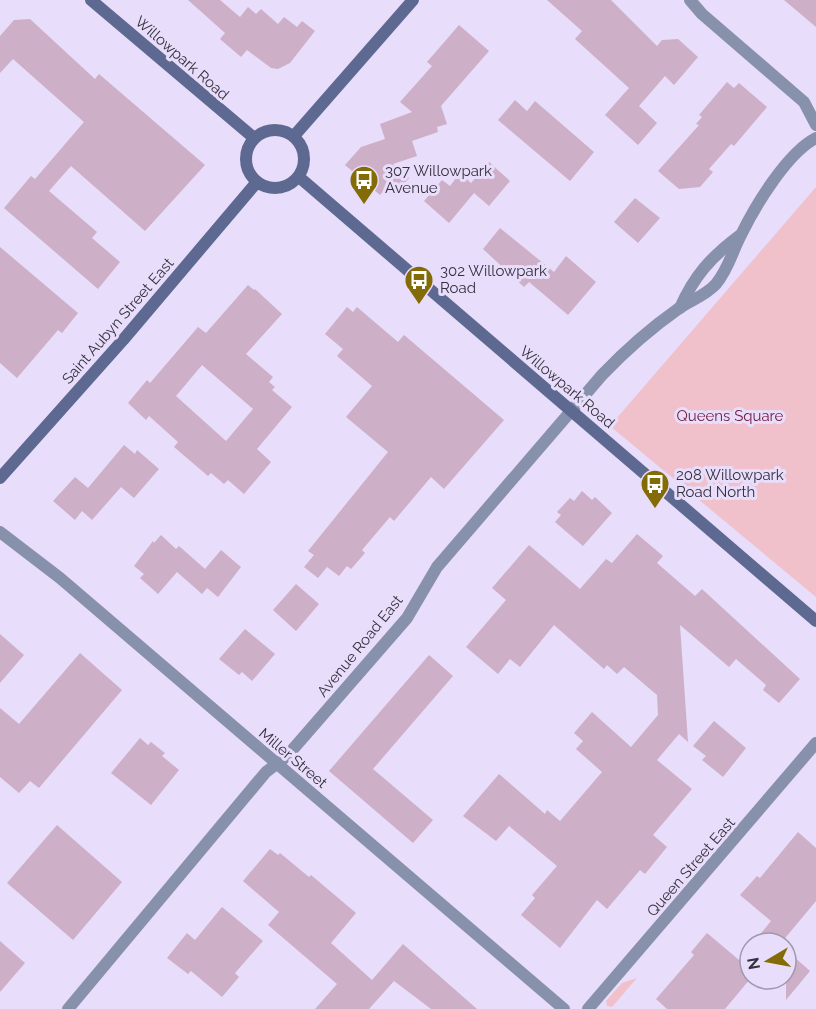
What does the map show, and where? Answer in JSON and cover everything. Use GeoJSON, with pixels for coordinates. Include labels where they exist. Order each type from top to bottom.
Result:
{"type":"FeatureCollection","features":[{"type":"Feature","properties":{"kind":"main road","name":"Willowpark Road"},"geometry":{"type":"LineString","coordinates":[[91,0],[254,138]]}},
{"type":"Feature","properties":{"kind":"main road"},"geometry":{"type":"LineString","coordinates":[[294,136],[412,0]]}},
{"type":"Feature","properties":{"kind":"main road"},"geometry":{"type":"LineString","coordinates":[[271,130],[280,130],[294,136],[302,147],[304,158],[299,177],[292,184],[274,188],[256,182],[247,165],[249,147],[254,138],[271,130]]}},
{"type":"Feature","properties":{"kind":"main road","name":"Willowpark Road"},"geometry":{"type":"LineString","coordinates":[[299,177],[816,621]]}},
{"type":"Feature","properties":{"kind":"main road","name":"Saint Aubyn Street East"},"geometry":{"type":"LineString","coordinates":[[0,478],[123,339],[256,182]]}},
{"type":"Feature","properties":{"kind":"street"},"geometry":{"type":"LineString","coordinates":[[690,0],[702,14],[804,102],[816,125]]}},
{"type":"Feature","properties":{"kind":"street","name":"Avenue Road East"},"geometry":{"type":"LineString","coordinates":[[68,1009],[266,772],[292,751],[406,618],[437,567],[626,351],[680,308],[704,296],[716,283],[730,263],[740,235],[782,168],[795,154],[816,138]]}},
{"type":"Feature","properties":{"kind":"street","name":"Avenue Road East"},"geometry":{"type":"LineString","coordinates":[[680,308],[691,283],[701,270],[740,235]]}},
{"type":"Feature","properties":{"kind":"street","name":"Miller Street"},"geometry":{"type":"LineString","coordinates":[[0,532],[60,578],[564,1009]]}},
{"type":"Feature","properties":{"kind":"street","name":"Queen Street East"},"geometry":{"type":"LineString","coordinates":[[588,1009],[816,743]]}},
{"type":"Feature","properties":{"kind":"green space","name":"Queens Square"},"geometry":{"type":"Polygon","coordinates":[[[816,187],[816,597],[610,426],[816,187]]]}},
{"type":"Feature","properties":{"kind":"green space"},"geometry":{"type":"Polygon","coordinates":[[[637,978],[612,1007],[607,1006],[606,1001],[622,983],[637,978]]]}},
{"type":"Feature","properties":{"kind":"building"},"geometry":{"type":"Polygon","coordinates":[[[188,0],[220,0],[240,17],[248,7],[256,14],[261,9],[278,24],[284,17],[297,27],[302,21],[315,31],[290,63],[278,69],[271,68],[247,50],[241,57],[220,39],[225,33],[188,0]]]}},
{"type":"Feature","properties":{"kind":"building"},"geometry":{"type":"Polygon","coordinates":[[[547,0],[611,0],[657,46],[662,40],[678,39],[698,57],[674,85],[665,76],[639,106],[657,123],[638,145],[605,115],[629,88],[575,39],[582,31],[547,0]]]}},
{"type":"Feature","properties":{"kind":"building"},"geometry":{"type":"Polygon","coordinates":[[[784,0],[816,0],[816,27],[784,0]]]}},
{"type":"Feature","properties":{"kind":"building"},"geometry":{"type":"Polygon","coordinates":[[[30,19],[95,79],[99,74],[205,165],[145,231],[71,166],[49,191],[97,232],[92,238],[120,262],[98,289],[4,208],[31,176],[35,179],[84,122],[13,59],[0,73],[0,36],[14,20],[30,19]]]}},
{"type":"Feature","properties":{"kind":"building"},"geometry":{"type":"Polygon","coordinates":[[[459,25],[489,51],[441,106],[447,124],[437,127],[438,132],[412,141],[417,156],[393,164],[409,178],[394,196],[385,189],[380,195],[345,165],[361,147],[385,139],[380,124],[412,112],[400,102],[432,66],[427,62],[459,25]]]}},
{"type":"Feature","properties":{"kind":"building"},"geometry":{"type":"Polygon","coordinates":[[[727,82],[734,88],[739,83],[767,107],[734,146],[731,144],[709,169],[713,172],[700,187],[679,189],[658,171],[699,125],[696,124],[702,117],[699,115],[727,82]]]}},
{"type":"Feature","properties":{"kind":"building"},"geometry":{"type":"Polygon","coordinates":[[[515,100],[527,111],[535,101],[594,152],[570,181],[498,120],[515,100]]]}},
{"type":"Feature","properties":{"kind":"building"},"geometry":{"type":"Polygon","coordinates":[[[489,162],[510,181],[489,206],[474,193],[449,223],[424,201],[442,180],[450,186],[460,173],[471,183],[489,162]]]}},
{"type":"Feature","properties":{"kind":"building"},"geometry":{"type":"Polygon","coordinates":[[[635,198],[660,218],[638,243],[614,222],[635,198]]]}},
{"type":"Feature","properties":{"kind":"building"},"geometry":{"type":"Polygon","coordinates":[[[500,228],[554,272],[566,256],[596,282],[568,315],[529,282],[524,287],[483,249],[500,228]]]}},
{"type":"Feature","properties":{"kind":"building"},"geometry":{"type":"Polygon","coordinates":[[[0,247],[78,313],[62,333],[58,330],[17,378],[0,363],[0,247]]]}},
{"type":"Feature","properties":{"kind":"building"},"geometry":{"type":"Polygon","coordinates":[[[248,285],[282,314],[246,354],[273,377],[269,382],[275,387],[272,390],[292,407],[257,449],[271,462],[244,494],[228,480],[224,484],[211,473],[208,476],[174,447],[178,442],[149,416],[146,420],[128,403],[147,380],[150,383],[198,327],[206,333],[248,285]],[[202,365],[176,396],[226,441],[253,409],[202,365]]]}},
{"type":"Feature","properties":{"kind":"building"},"geometry":{"type":"Polygon","coordinates":[[[347,307],[353,312],[357,307],[398,342],[404,335],[504,420],[444,489],[431,477],[394,521],[390,517],[362,550],[365,553],[351,569],[347,566],[339,576],[327,567],[318,578],[304,567],[314,555],[308,551],[388,452],[346,417],[372,386],[337,356],[343,349],[325,334],[347,307]]]}},
{"type":"Feature","properties":{"kind":"building"},"geometry":{"type":"Polygon","coordinates":[[[124,445],[135,454],[137,450],[159,469],[134,498],[121,487],[92,520],[82,511],[75,520],[53,501],[75,477],[88,488],[124,445]]]}},
{"type":"Feature","properties":{"kind":"building"},"geometry":{"type":"Polygon","coordinates":[[[582,491],[592,500],[595,497],[612,513],[583,546],[555,522],[561,515],[557,512],[570,498],[574,501],[582,491]]]}},
{"type":"Feature","properties":{"kind":"building"},"geometry":{"type":"Polygon","coordinates":[[[637,534],[663,556],[657,563],[695,596],[702,589],[800,679],[779,703],[763,690],[766,685],[736,659],[729,667],[680,625],[688,742],[679,734],[657,760],[692,789],[653,835],[667,847],[645,874],[640,870],[607,909],[597,900],[560,948],[521,915],[535,898],[532,895],[557,866],[509,826],[496,841],[463,816],[499,774],[545,814],[547,810],[560,821],[602,772],[576,749],[583,741],[574,733],[592,712],[631,747],[658,715],[657,695],[624,667],[617,674],[607,665],[604,669],[554,625],[520,667],[510,659],[498,674],[466,647],[506,600],[492,588],[529,545],[580,589],[606,559],[612,563],[637,534]]]}},
{"type":"Feature","properties":{"kind":"building"},"geometry":{"type":"Polygon","coordinates":[[[161,535],[176,549],[179,546],[205,569],[221,550],[241,567],[218,597],[207,588],[202,594],[177,572],[158,594],[140,578],[144,574],[134,566],[153,541],[154,543],[161,535]]]}},
{"type":"Feature","properties":{"kind":"building"},"geometry":{"type":"Polygon","coordinates":[[[296,584],[319,604],[296,631],[273,610],[296,584]]]}},
{"type":"Feature","properties":{"kind":"building"},"geometry":{"type":"Polygon","coordinates":[[[245,629],[275,654],[252,681],[242,672],[239,675],[219,659],[245,629]]]}},
{"type":"Feature","properties":{"kind":"building"},"geometry":{"type":"Polygon","coordinates":[[[0,634],[24,655],[0,683],[0,634]]]}},
{"type":"Feature","properties":{"kind":"building"},"geometry":{"type":"Polygon","coordinates":[[[80,653],[122,690],[39,788],[30,781],[19,793],[0,777],[0,708],[19,724],[80,653]]]}},
{"type":"Feature","properties":{"kind":"building"},"geometry":{"type":"Polygon","coordinates":[[[429,655],[453,676],[373,769],[433,820],[413,843],[329,771],[429,655]]]}},
{"type":"Feature","properties":{"kind":"building"},"geometry":{"type":"Polygon","coordinates":[[[714,721],[746,748],[723,777],[702,760],[706,756],[693,746],[714,721]]]}},
{"type":"Feature","properties":{"kind":"building"},"geometry":{"type":"Polygon","coordinates":[[[140,738],[148,745],[151,742],[165,753],[162,756],[179,770],[151,805],[111,773],[140,738]]]}},
{"type":"Feature","properties":{"kind":"building"},"geometry":{"type":"Polygon","coordinates":[[[57,825],[122,882],[73,940],[7,883],[57,825]]]}},
{"type":"Feature","properties":{"kind":"building"},"geometry":{"type":"Polygon","coordinates":[[[798,832],[816,848],[816,901],[791,931],[763,931],[771,921],[740,895],[757,876],[760,878],[798,832]]]}},
{"type":"Feature","properties":{"kind":"building"},"geometry":{"type":"Polygon","coordinates":[[[270,849],[278,855],[280,853],[309,877],[311,875],[356,913],[331,943],[372,980],[403,944],[477,1009],[431,1009],[394,981],[369,1009],[315,1009],[337,984],[268,925],[279,912],[243,881],[270,849]]]}},
{"type":"Feature","properties":{"kind":"building"},"geometry":{"type":"Polygon","coordinates":[[[222,907],[263,941],[235,973],[239,977],[222,997],[191,971],[188,974],[167,958],[187,933],[195,940],[222,907]]]}},
{"type":"Feature","properties":{"kind":"building"},"geometry":{"type":"Polygon","coordinates":[[[707,933],[738,959],[738,991],[740,991],[725,1009],[667,1009],[656,999],[694,955],[691,952],[707,933]]]}},
{"type":"Feature","properties":{"kind":"building"},"geometry":{"type":"Polygon","coordinates":[[[0,941],[25,963],[0,992],[0,941]]]}},
{"type":"Feature","properties":{"kind":"building"},"geometry":{"type":"Polygon","coordinates":[[[798,960],[810,971],[798,986],[798,960]]]}},
{"type":"Feature","properties":{"kind":"building"},"geometry":{"type":"Polygon","coordinates":[[[786,991],[793,991],[786,1000],[786,991]]]}},
{"type":"Feature","properties":{"kind":"place","name":"307 Willowpark Avenue"},"geometry":{"type":"Point","coordinates":[364,206]}},
{"type":"Feature","properties":{"kind":"place","name":"302 Willowpark Road"},"geometry":{"type":"Point","coordinates":[419,306]}},
{"type":"Feature","properties":{"kind":"place","name":"208 Willowpark Road North"},"geometry":{"type":"Point","coordinates":[655,510]}}]}
